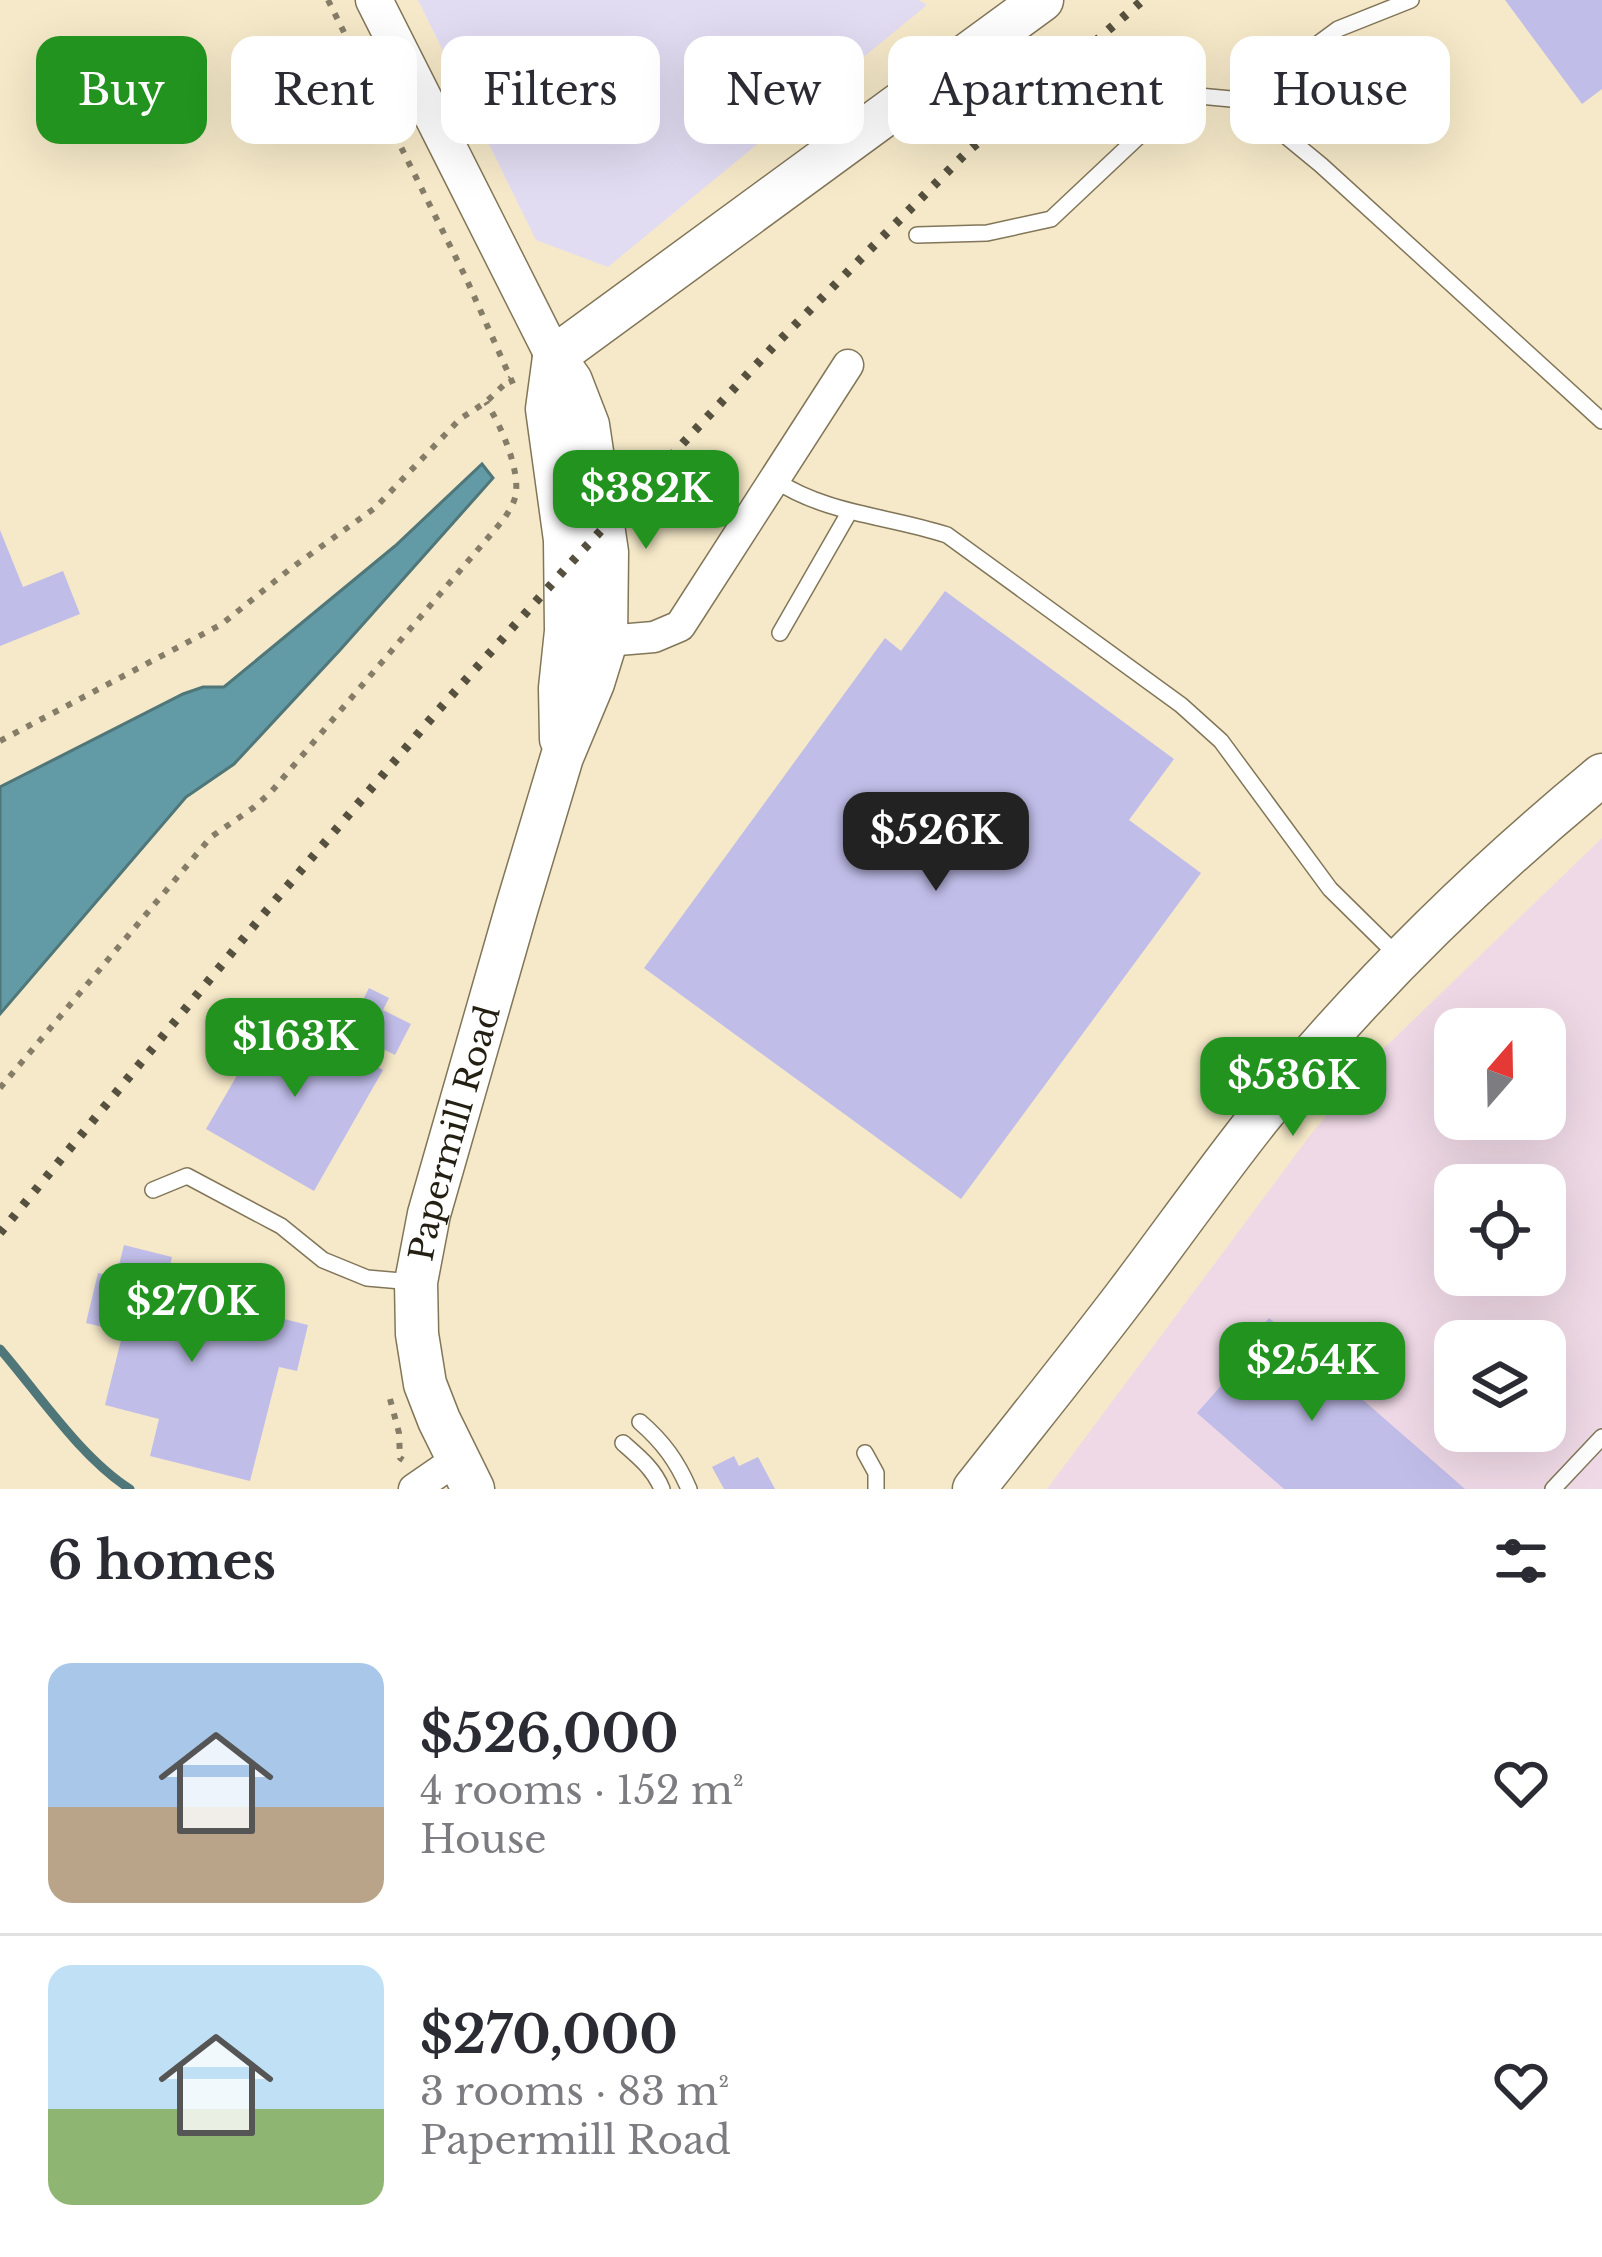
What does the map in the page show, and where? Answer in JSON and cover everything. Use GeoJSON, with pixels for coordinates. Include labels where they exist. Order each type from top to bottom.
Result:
{"type":"FeatureCollection","features":[{"type":"Feature","properties":{"kind":"main road"},"geometry":{"type":"LineString","coordinates":[[554,357],[1042,0]]}},
{"type":"Feature","properties":{"kind":"main road","name":"Papermill Road"},"geometry":{"type":"LineString","coordinates":[[466,1473],[425,1384],[416,1282],[429,1214],[562,757],[606,641],[607,552],[591,446],[579,400],[554,357]]}},
{"type":"Feature","properties":{"kind":"main road","name":"Papermill Road"},"geometry":{"type":"LineString","coordinates":[[554,357],[547,409],[566,540],[562,757]]}},
{"type":"Feature","properties":{"kind":"main road"},"geometry":{"type":"LineString","coordinates":[[974,1489],[1259,1118],[1330,1036],[1480,883],[1602,775]]}},
{"type":"Feature","properties":{"kind":"main road"},"geometry":{"type":"LineString","coordinates":[[466,1473],[507,1489]]}},
{"type":"Feature","properties":{"kind":"street"},"geometry":{"type":"LineString","coordinates":[[374,0],[554,357]]}},
{"type":"Feature","properties":{"kind":"street"},"geometry":{"type":"LineString","coordinates":[[606,641],[654,637],[680,626],[848,364]]}},
{"type":"Feature","properties":{"kind":"street"},"geometry":{"type":"LineString","coordinates":[[414,1489],[466,1473]]}},
{"type":"Feature","properties":{"kind":"lane"},"geometry":{"type":"LineString","coordinates":[[1329,36],[1411,0]]}},
{"type":"Feature","properties":{"kind":"lane"},"geometry":{"type":"LineString","coordinates":[[917,236],[987,232],[1051,219],[1171,106],[1199,96],[1230,99]]}},
{"type":"Feature","properties":{"kind":"lane"},"geometry":{"type":"LineString","coordinates":[[1296,144],[1602,421]]}},
{"type":"Feature","properties":{"kind":"lane"},"geometry":{"type":"LineString","coordinates":[[775,480],[814,502],[947,535],[1181,706],[1221,741],[1330,889],[1402,960]]}},
{"type":"Feature","properties":{"kind":"lane"},"geometry":{"type":"LineString","coordinates":[[780,633],[850,511]]}},
{"type":"Feature","properties":{"kind":"lane"},"geometry":{"type":"LineString","coordinates":[[153,1190],[187,1176],[281,1226],[323,1260],[367,1278],[416,1282]]}},
{"type":"Feature","properties":{"kind":"lane"},"geometry":{"type":"LineString","coordinates":[[640,1422],[672,1454],[689,1489]]}},
{"type":"Feature","properties":{"kind":"lane"},"geometry":{"type":"LineString","coordinates":[[1552,1489],[1602,1437]]}},
{"type":"Feature","properties":{"kind":"lane"},"geometry":{"type":"LineString","coordinates":[[623,1443],[656,1475],[662,1489]]}},
{"type":"Feature","properties":{"kind":"lane"},"geometry":{"type":"LineString","coordinates":[[865,1453],[876,1473],[876,1489]]}},
{"type":"Feature","properties":{"kind":"path"},"geometry":{"type":"LineString","coordinates":[[328,0],[466,278],[518,397]]}},
{"type":"Feature","properties":{"kind":"path"},"geometry":{"type":"LineString","coordinates":[[0,740],[222,624],[375,508],[460,419],[511,378]]}},
{"type":"Feature","properties":{"kind":"path"},"geometry":{"type":"LineString","coordinates":[[0,1088],[212,837],[271,792],[504,519],[515,498],[515,477],[500,425],[486,402]]}},
{"type":"Feature","properties":{"kind":"shaded area"},"geometry":{"type":"Polygon","coordinates":[[[418,0],[919,0],[927,5],[864,57],[864,36],[684,36],[684,144],[758,144],[608,267],[536,240],[489,144],[660,144],[660,36],[441,36],[441,47],[418,0]]]}},
{"type":"Feature","properties":{"kind":"shaded area"},"geometry":{"type":"Polygon","coordinates":[[[1602,838],[1602,1489],[1047,1489],[1311,1134],[1375,1057],[1602,838]]]}},
{"type":"Feature","properties":{"kind":"water"},"geometry":{"type":"Polygon","coordinates":[[[482,464],[493,478],[234,764],[186,797],[0,1014],[0,787],[183,694],[224,687],[395,546],[482,464]]]}},
{"type":"Feature","properties":{"kind":"building"},"geometry":{"type":"Polygon","coordinates":[[[1505,0],[1602,0],[1602,89],[1582,104],[1505,0]]]}},
{"type":"Feature","properties":{"kind":"building"},"geometry":{"type":"Polygon","coordinates":[[[0,530],[23,587],[63,571],[80,614],[0,646],[0,530]]]}},
{"type":"Feature","properties":{"kind":"building"},"geometry":{"type":"Polygon","coordinates":[[[945,591],[1174,759],[1129,820],[1201,873],[961,1199],[644,968],[885,638],[901,651],[945,591]]]}},
{"type":"Feature","properties":{"kind":"building"},"geometry":{"type":"Polygon","coordinates":[[[369,988],[389,998],[383,1010],[411,1024],[395,1055],[347,1031],[369,988]]]}},
{"type":"Feature","properties":{"kind":"building"},"geometry":{"type":"Polygon","coordinates":[[[276,1008],[383,1070],[314,1191],[206,1129],[276,1008]]]}},
{"type":"Feature","properties":{"kind":"building"},"geometry":{"type":"Polygon","coordinates":[[[124,1245],[172,1257],[165,1289],[308,1325],[297,1371],[279,1367],[250,1481],[150,1456],[159,1419],[105,1405],[123,1332],[86,1323],[98,1273],[116,1277],[124,1245]]]}},
{"type":"Feature","properties":{"kind":"building"},"geometry":{"type":"Polygon","coordinates":[[[1269,1318],[1465,1489],[1284,1489],[1197,1413],[1241,1363],[1235,1358],[1269,1318]]]}},
{"type":"Feature","properties":{"kind":"building"},"geometry":{"type":"Polygon","coordinates":[[[734,1456],[739,1466],[758,1457],[775,1489],[724,1489],[712,1467],[734,1456]]]}},
{"type":"Feature","properties":{"kind":"waterway"},"geometry":{"type":"LineString","coordinates":[[0,1349],[77,1443],[130,1489]]}},
{"type":"Feature","properties":{"kind":"railway"},"geometry":{"type":"LineString","coordinates":[[0,1233],[267,910],[566,568],[773,347],[966,153],[1143,0]]}}]}
